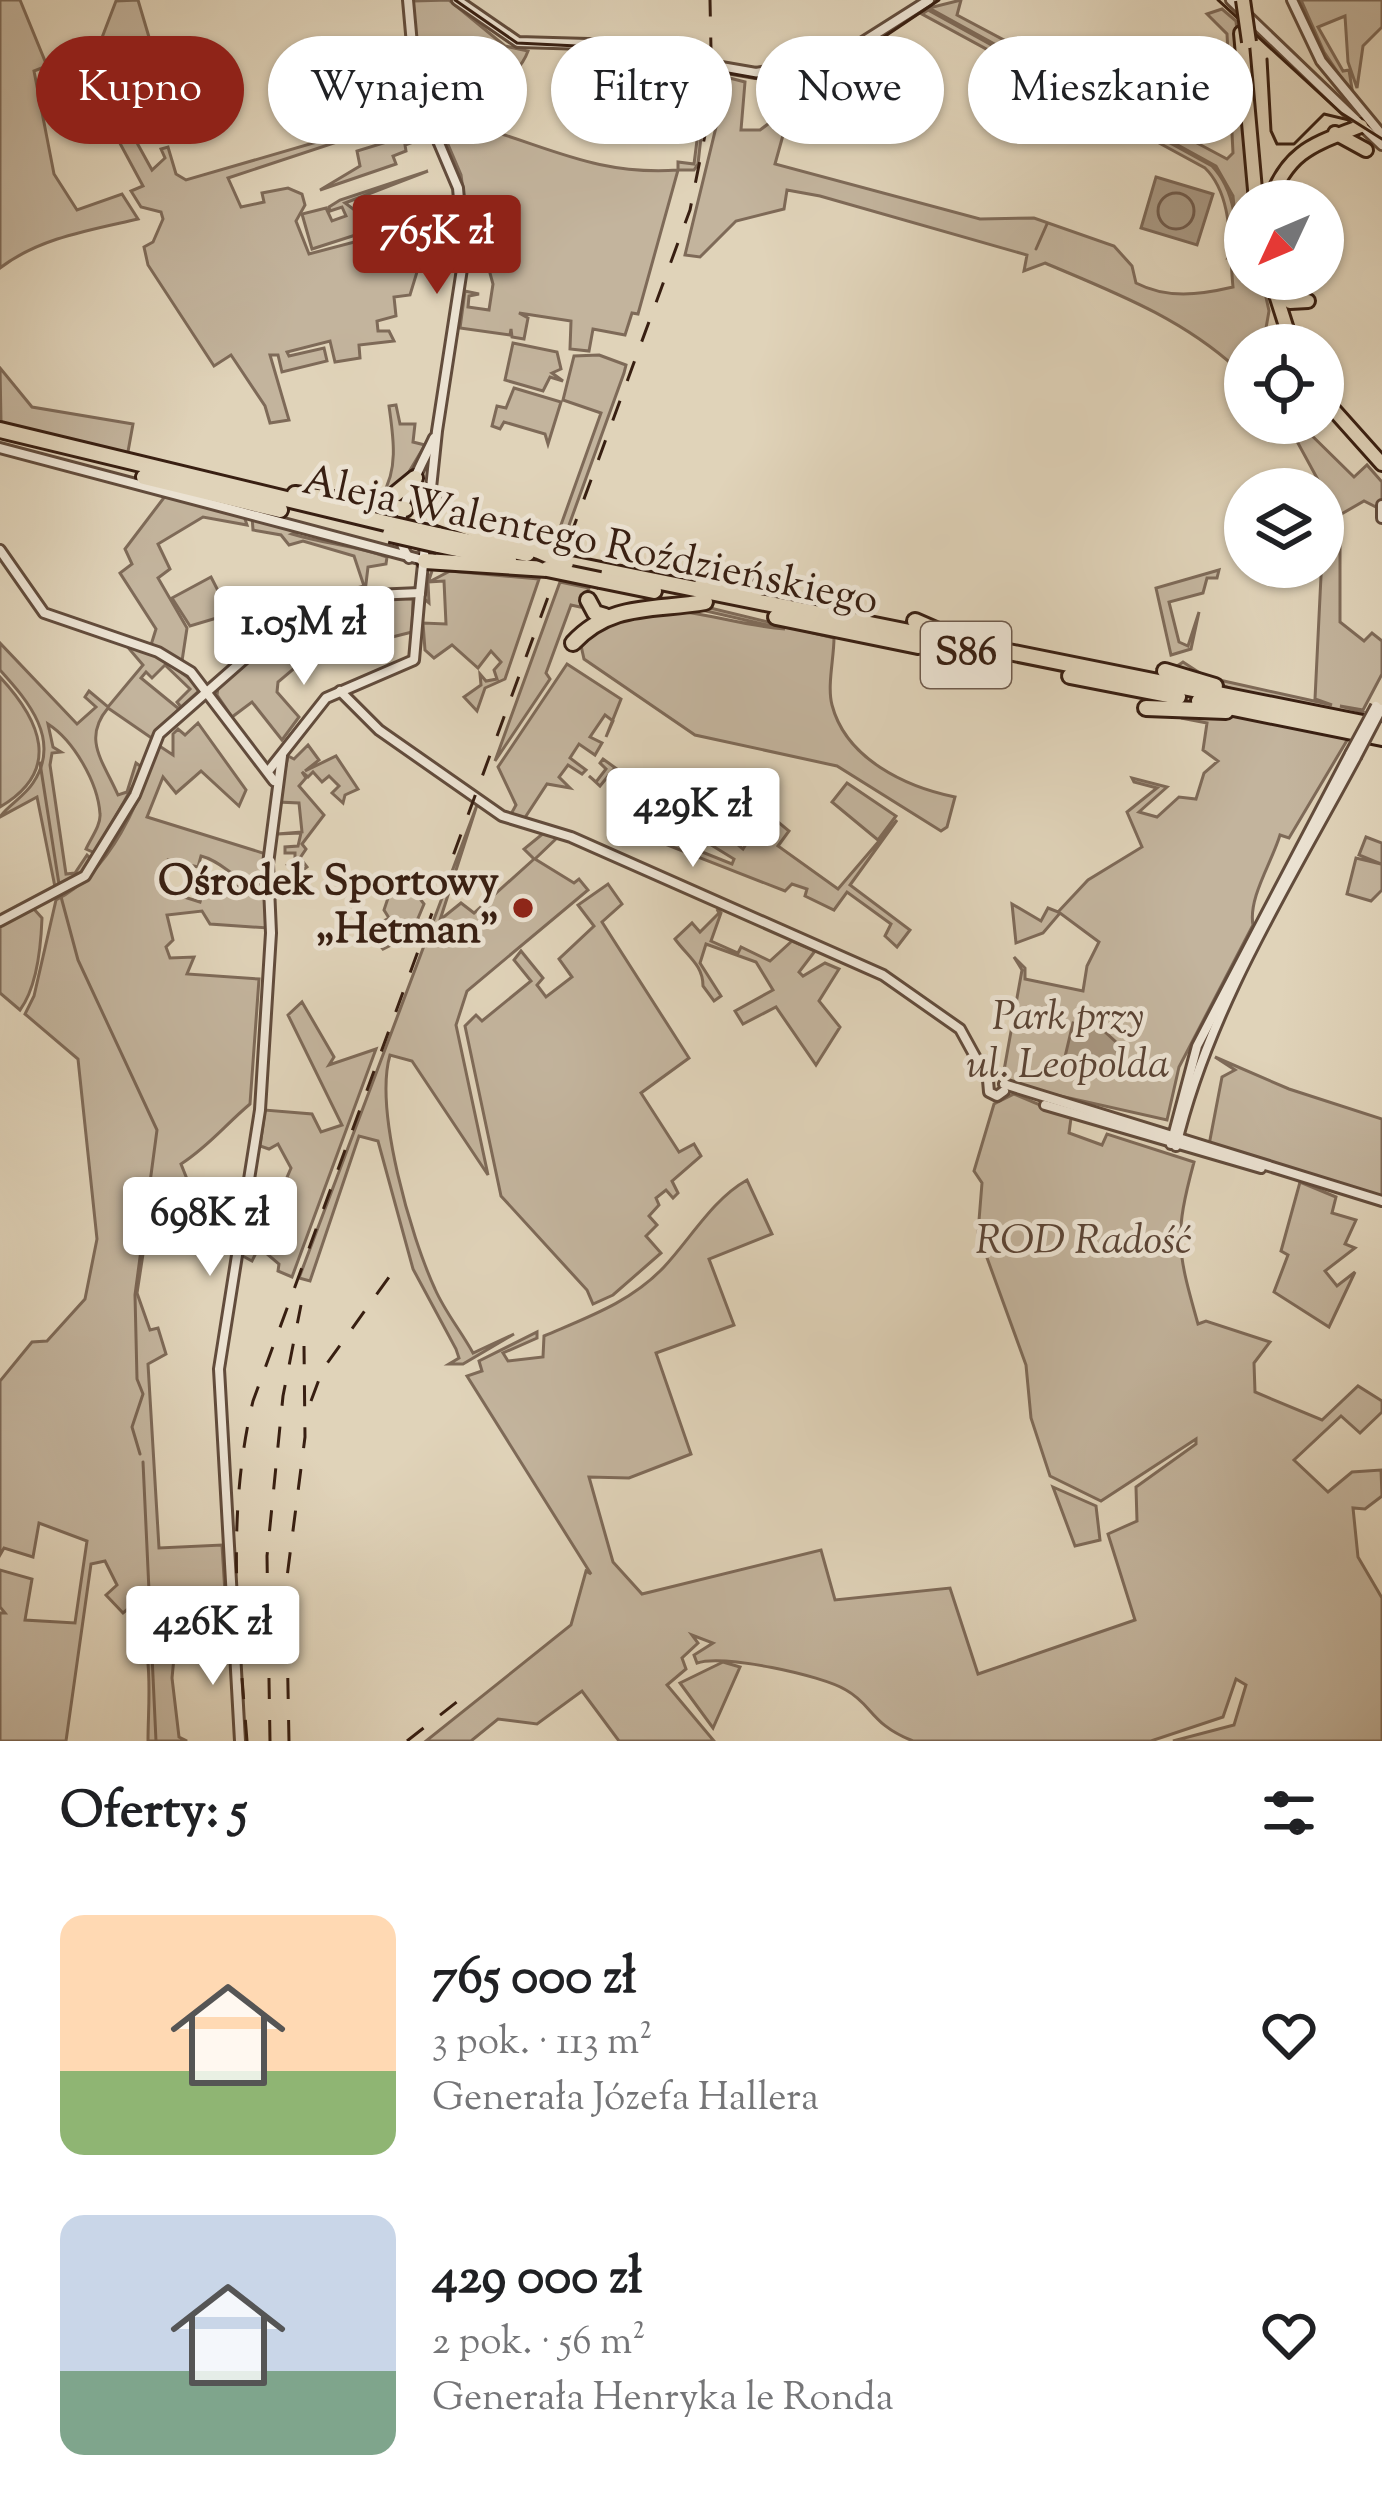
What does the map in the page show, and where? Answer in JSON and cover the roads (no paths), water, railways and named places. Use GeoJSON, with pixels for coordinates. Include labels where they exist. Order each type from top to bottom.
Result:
{"type":"FeatureCollection","features":[{"type":"Feature","properties":{"kind":"highway","name":"Aleja Walentego Roździeńskiego"},"geometry":{"type":"LineString","coordinates":[[0,427],[215,490]]}},
{"type":"Feature","properties":{"kind":"highway","name":"Aleja Walentego Roździeńskiego"},"geometry":{"type":"LineString","coordinates":[[0,444],[390,529],[424,550],[566,563],[602,575],[626,575],[840,626],[1382,727]]}},
{"type":"Feature","properties":{"kind":"highway"},"geometry":{"type":"LineString","coordinates":[[378,507],[396,499],[415,478]]}},
{"type":"Feature","properties":{"kind":"highway"},"geometry":{"type":"LineString","coordinates":[[215,490],[405,509]]}},
{"type":"Feature","properties":{"kind":"highway"},"geometry":{"type":"LineString","coordinates":[[215,490],[273,518]]}},
{"type":"Feature","properties":{"kind":"highway"},"geometry":{"type":"LineString","coordinates":[[429,492],[434,507],[447,519]]}},
{"type":"Feature","properties":{"kind":"highway"},"geometry":{"type":"LineString","coordinates":[[426,513],[539,562]]}},
{"type":"Feature","properties":{"kind":"highway"},"geometry":{"type":"LineString","coordinates":[[424,550],[465,565]]}},
{"type":"Feature","properties":{"kind":"highway","name":"Aleja Walentego Roździeńskiego"},"geometry":{"type":"LineString","coordinates":[[539,562],[706,602],[808,619]]}},
{"type":"Feature","properties":{"kind":"highway"},"geometry":{"type":"LineString","coordinates":[[422,586],[437,568],[539,562]]}},
{"type":"Feature","properties":{"kind":"highway"},"geometry":{"type":"LineString","coordinates":[[626,575],[703,577],[758,589]]}},
{"type":"Feature","properties":{"kind":"highway"},"geometry":{"type":"LineString","coordinates":[[588,600],[595,613],[605,616]]}},
{"type":"Feature","properties":{"kind":"highway"},"geometry":{"type":"LineString","coordinates":[[572,643],[605,616],[667,603],[706,602]]}},
{"type":"Feature","properties":{"kind":"highway"},"geometry":{"type":"LineString","coordinates":[[915,621],[986,650]]}},
{"type":"Feature","properties":{"kind":"highway","name":"Aleja Walentego Roździeńskiego"},"geometry":{"type":"LineString","coordinates":[[840,626],[986,650],[1090,675]]}},
{"type":"Feature","properties":{"kind":"highway"},"geometry":{"type":"LineString","coordinates":[[840,626],[899,650]]}},
{"type":"Feature","properties":{"kind":"highway"},"geometry":{"type":"LineString","coordinates":[[1166,670],[1251,706]]}},
{"type":"Feature","properties":{"kind":"highway","name":"Aleja Walentego Roździeńskiego"},"geometry":{"type":"LineString","coordinates":[[1251,706],[1268,714],[1382,737]]}},
{"type":"Feature","properties":{"kind":"highway"},"geometry":{"type":"LineString","coordinates":[[1146,708],[1185,713],[1251,706]]}},
{"type":"Feature","properties":{"kind":"main road"},"geometry":{"type":"LineString","coordinates":[[1238,0],[1261,180]]}},
{"type":"Feature","properties":{"kind":"main road"},"geometry":{"type":"LineString","coordinates":[[1279,180],[1306,150],[1363,123]]}},
{"type":"Feature","properties":{"kind":"main road"},"geometry":{"type":"LineString","coordinates":[[1334,134],[1366,150]]}},
{"type":"Feature","properties":{"kind":"main road"},"geometry":{"type":"LineString","coordinates":[[1291,324],[1292,314],[1311,300]]}},
{"type":"Feature","properties":{"kind":"main road"},"geometry":{"type":"LineString","coordinates":[[1344,424],[1381,471]]}},
{"type":"Feature","properties":{"kind":"main road"},"geometry":{"type":"LineString","coordinates":[[1344,432],[1381,471]]}},
{"type":"Feature","properties":{"kind":"street"},"geometry":{"type":"LineString","coordinates":[[240,1741],[219,1369],[260,1110],[274,770],[316,706],[340,691],[412,662],[417,650],[426,513],[464,269],[461,204],[416,89],[408,0]]}},
{"type":"Feature","properties":{"kind":"street"},"geometry":{"type":"LineString","coordinates":[[457,0],[518,42],[588,44],[756,73],[836,59],[925,3]]}},
{"type":"Feature","properties":{"kind":"street"},"geometry":{"type":"LineString","coordinates":[[1238,0],[1382,145]]}},
{"type":"Feature","properties":{"kind":"street"},"geometry":{"type":"LineString","coordinates":[[1292,0],[1327,70],[1363,123],[1382,135]]}},
{"type":"Feature","properties":{"kind":"street"},"geometry":{"type":"LineString","coordinates":[[1320,83],[1328,81],[1327,70]]}},
{"type":"Feature","properties":{"kind":"street"},"geometry":{"type":"LineString","coordinates":[[424,550],[402,546],[405,509],[437,431]]}},
{"type":"Feature","properties":{"kind":"street","name":"Aleja Walentego Roździeńskiego"},"geometry":{"type":"LineString","coordinates":[[0,444],[273,518],[424,550]]}},
{"type":"Feature","properties":{"kind":"street"},"geometry":{"type":"LineString","coordinates":[[1382,506],[1382,518]]}},
{"type":"Feature","properties":{"kind":"street","name":"Aleja Walentego Roździeńskiego"},"geometry":{"type":"LineString","coordinates":[[405,509],[426,513]]}},
{"type":"Feature","properties":{"kind":"street"},"geometry":{"type":"LineString","coordinates":[[0,550],[44,614],[171,658],[209,691],[274,770]]}},
{"type":"Feature","properties":{"kind":"street"},"geometry":{"type":"LineString","coordinates":[[0,921],[85,876],[116,829],[158,735],[307,608],[422,586]]}},
{"type":"Feature","properties":{"kind":"street"},"geometry":{"type":"LineString","coordinates":[[340,691],[375,728],[500,815],[566,835],[883,975],[960,1029],[992,1081],[1004,1088],[1242,1166],[1283,1171],[1382,1202]]}},
{"type":"Feature","properties":{"kind":"street"},"geometry":{"type":"LineString","coordinates":[[1156,1133],[1171,1126],[1198,1046],[1380,707],[1382,694]]}},
{"type":"Feature","properties":{"kind":"street"},"geometry":{"type":"LineString","coordinates":[[1174,1142],[1210,1035],[1353,755]]}},
{"type":"Feature","properties":{"kind":"street"},"geometry":{"type":"LineString","coordinates":[[992,1081],[993,1096],[1004,1088]]}},
{"type":"Feature","properties":{"kind":"street"},"geometry":{"type":"LineString","coordinates":[[1174,1142],[1178,1109]]}},
{"type":"Feature","properties":{"kind":"street"},"geometry":{"type":"LineString","coordinates":[[1076,1113],[1174,1142]]}},
{"type":"Feature","properties":{"kind":"water"},"geometry":{"type":"Polygon","coordinates":[[[1156,177],[1213,194],[1197,245],[1141,228],[1156,177]]]}},
{"type":"Feature","properties":{"kind":"water"},"geometry":{"type":"Polygon","coordinates":[[[1073,1023],[1104,1031],[1117,1043],[1118,1069],[1100,1074],[1064,1061],[1073,1023]]]}},
{"type":"Feature","properties":{"kind":"waterway"},"geometry":{"type":"LineString","coordinates":[[1036,249],[1047,224]]}},
{"type":"Feature","properties":{"kind":"waterway"},"geometry":{"type":"LineString","coordinates":[[40,763],[59,884]]}},
{"type":"Feature","properties":{"kind":"waterway"},"geometry":{"type":"LineString","coordinates":[[60,893],[78,960],[157,1130],[135,1295],[137,1379],[143,1394],[132,1427],[140,1454]]}},
{"type":"Feature","properties":{"kind":"waterway"},"geometry":{"type":"LineString","coordinates":[[143,1462],[156,1741]]}},
{"type":"Feature","properties":{"kind":"tram line"},"geometry":{"type":"LineString","coordinates":[[455,0],[517,43],[577,46],[756,78],[806,74],[854,57],[939,0]]}},
{"type":"Feature","properties":{"kind":"tram line"},"geometry":{"type":"LineString","coordinates":[[1218,0],[1341,113],[1382,139]]}},
{"type":"Feature","properties":{"kind":"tram line"},"geometry":{"type":"LineString","coordinates":[[1267,59],[1271,131],[1277,144],[1294,144],[1324,114],[1349,120]]}},
{"type":"Feature","properties":{"kind":"railway"},"geometry":{"type":"LineString","coordinates":[[247,1741],[237,1528],[253,1401],[690,210],[712,100],[710,0]]}},
{"type":"Feature","properties":{"kind":"railway"},"geometry":{"type":"LineString","coordinates":[[311,1401],[323,1369],[397,1266]]}},
{"type":"Feature","properties":{"kind":"railway"},"geometry":{"type":"LineString","coordinates":[[270,1741],[267,1556],[283,1396],[301,1305]]}},
{"type":"Feature","properties":{"kind":"railway"},"geometry":{"type":"LineString","coordinates":[[289,1741],[286,1585],[305,1437],[304,1346]]}},
{"type":"Feature","properties":{"kind":"railway"},"geometry":{"type":"LineString","coordinates":[[407,1741],[458,1701]]}},
{"type":"Feature","properties":{"kind":"place","name":"Ośrodek Sportowy „Hetman”"},"geometry":{"type":"Point","coordinates":[523,908]}},
{"type":"Feature","properties":{"kind":"park label","name":"Park przy ul. Leopolda"},"geometry":{"type":"Point","coordinates":[1068,1043]}},
{"type":"Feature","properties":{"kind":"park label","name":"ROD Radość"},"geometry":{"type":"Point","coordinates":[1084,1243]}}]}
